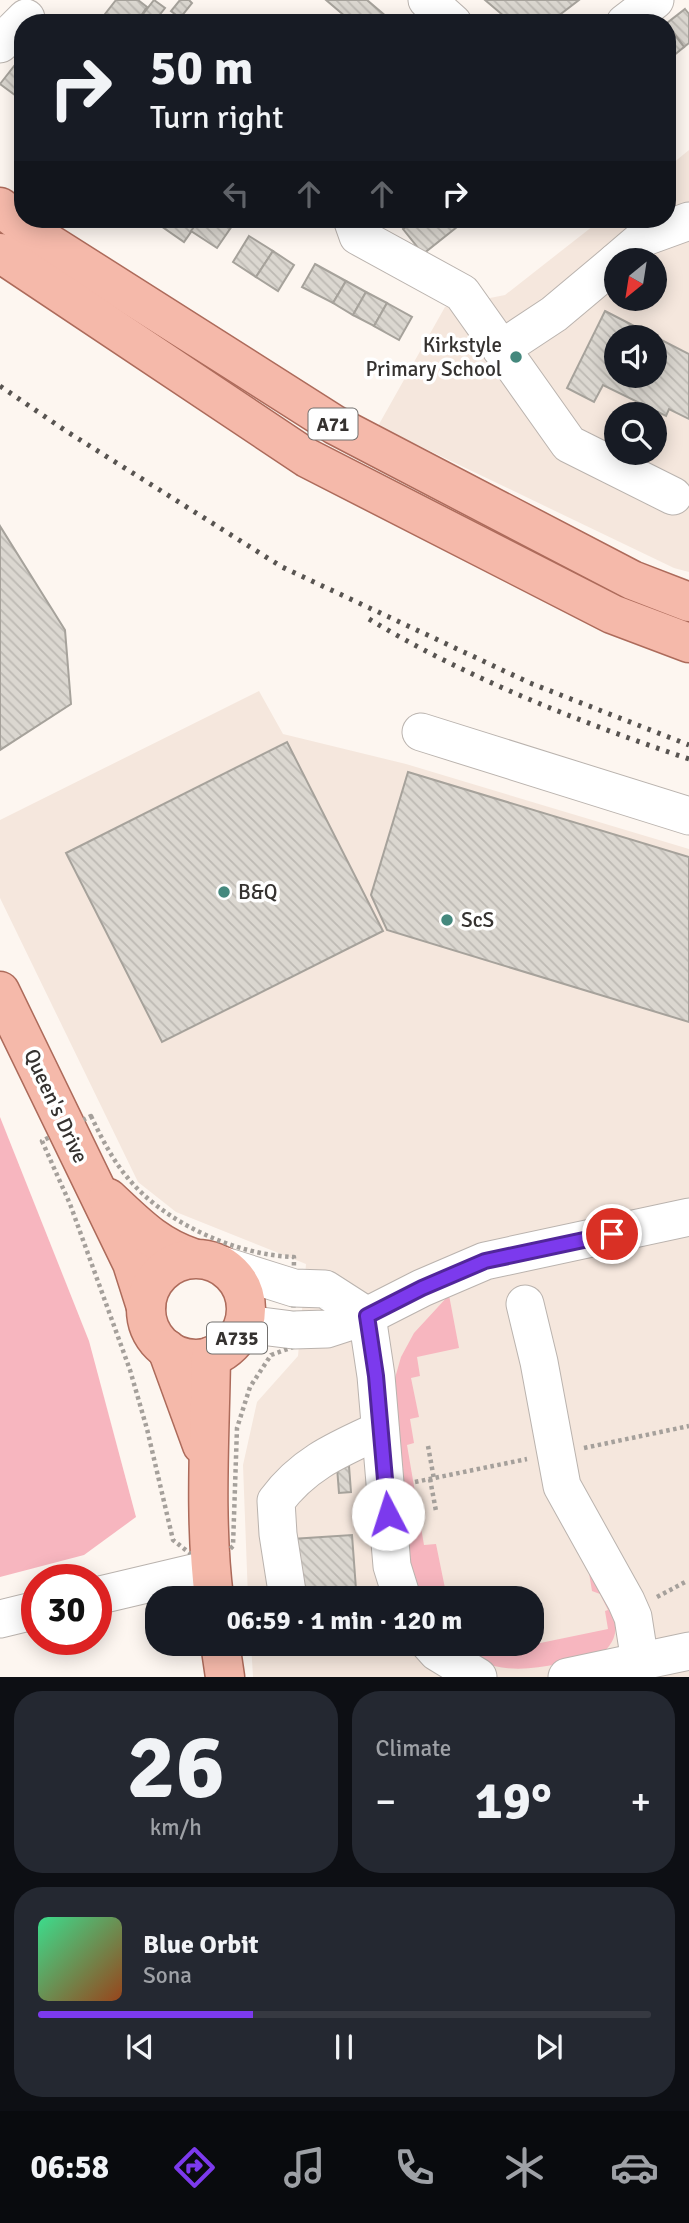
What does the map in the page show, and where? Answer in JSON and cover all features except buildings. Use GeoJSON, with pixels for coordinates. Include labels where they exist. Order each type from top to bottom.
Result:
{"type":"FeatureCollection","features":[{"type":"Feature","properties":{"kind":"main road","name":"A71"},"geometry":{"type":"LineString","coordinates":[[0,207],[14,218]]}},
{"type":"Feature","properties":{"kind":"main road","name":"A71"},"geometry":{"type":"LineString","coordinates":[[27,228],[334,425],[632,580],[689,603]]}},
{"type":"Feature","properties":{"kind":"main road","name":"A71"},"geometry":{"type":"LineString","coordinates":[[0,253],[307,458],[612,614],[689,643]]}},
{"type":"Feature","properties":{"kind":"main road","name":"Queen's Drive"},"geometry":{"type":"LineString","coordinates":[[0,991],[132,1262],[146,1307]]}},
{"type":"Feature","properties":{"kind":"main road","name":"Queen's Drive"},"geometry":{"type":"LineString","coordinates":[[93,1184],[170,1251],[206,1261]]}},
{"type":"Feature","properties":{"kind":"main road","name":"A735"},"geometry":{"type":"LineString","coordinates":[[146,1307],[148,1323],[155,1338],[167,1349],[188,1357],[211,1356],[226,1349],[237,1338],[244,1324],[246,1309],[242,1289],[230,1272],[206,1261]]}},
{"type":"Feature","properties":{"kind":"main road"},"geometry":{"type":"LineString","coordinates":[[146,1307],[155,1279],[166,1269],[179,1262],[206,1261]]}},
{"type":"Feature","properties":{"kind":"main road","name":"A735"},"geometry":{"type":"LineString","coordinates":[[167,1349],[209,1463]]}},
{"type":"Feature","properties":{"kind":"main road","name":"A735"},"geometry":{"type":"LineString","coordinates":[[211,1356],[209,1463],[212,1583]]}},
{"type":"Feature","properties":{"kind":"main road"},"geometry":{"type":"LineString","coordinates":[[222,1656],[225,1677]]}},
{"type":"Feature","properties":{"kind":"street"},"geometry":{"type":"LineString","coordinates":[[427,0],[443,14]]}},
{"type":"Feature","properties":{"kind":"street"},"geometry":{"type":"LineString","coordinates":[[637,14],[655,0]]}},
{"type":"Feature","properties":{"kind":"street"},"geometry":{"type":"LineString","coordinates":[[0,44],[14,24]]}},
{"type":"Feature","properties":{"kind":"street"},"geometry":{"type":"LineString","coordinates":[[355,228],[358,236],[462,293],[569,444],[673,496]]}},
{"type":"Feature","properties":{"kind":"street"},"geometry":{"type":"LineString","coordinates":[[632,248],[645,237],[670,228]]}},
{"type":"Feature","properties":{"kind":"street"},"geometry":{"type":"LineString","coordinates":[[501,349],[554,314],[604,271]]}},
{"type":"Feature","properties":{"kind":"street"},"geometry":{"type":"LineString","coordinates":[[421,732],[689,816]]}},
{"type":"Feature","properties":{"kind":"street"},"geometry":{"type":"LineString","coordinates":[[244,1324],[293,1330],[327,1329],[367,1316],[422,1288],[485,1261],[689,1217]]}},
{"type":"Feature","properties":{"kind":"street"},"geometry":{"type":"LineString","coordinates":[[206,1261],[294,1288],[324,1289],[367,1316]]}},
{"type":"Feature","properties":{"kind":"street"},"geometry":{"type":"LineString","coordinates":[[525,1304],[562,1486],[626,1601],[633,1617],[640,1662]]}},
{"type":"Feature","properties":{"kind":"street"},"geometry":{"type":"LineString","coordinates":[[367,1316],[392,1566],[398,1586]]}},
{"type":"Feature","properties":{"kind":"street"},"geometry":{"type":"LineString","coordinates":[[286,1586],[276,1501],[288,1484],[314,1462],[380,1430]]}},
{"type":"Feature","properties":{"kind":"street"},"geometry":{"type":"LineString","coordinates":[[112,1594],[212,1583]]}},
{"type":"Feature","properties":{"kind":"street"},"geometry":{"type":"LineString","coordinates":[[0,1619],[21,1614]]}},
{"type":"Feature","properties":{"kind":"street"},"geometry":{"type":"LineString","coordinates":[[567,1677],[689,1651]]}},
{"type":"Feature","properties":{"kind":"path"},"geometry":{"type":"LineString","coordinates":[[65,1129],[42,1141],[69,1204],[130,1370],[173,1540],[212,1583]]}},
{"type":"Feature","properties":{"kind":"path"},"geometry":{"type":"LineString","coordinates":[[571,1451],[689,1426]]}},
{"type":"Feature","properties":{"kind":"path"},"geometry":{"type":"LineString","coordinates":[[428,1446],[436,1511]]}},
{"type":"Feature","properties":{"kind":"path"},"geometry":{"type":"LineString","coordinates":[[385,1487],[532,1458]]}},
{"type":"Feature","properties":{"kind":"path"},"geometry":{"type":"LineString","coordinates":[[653,1600],[687,1581]]}},
{"type":"Feature","properties":{"kind":"shaded area","name":"Kirkstyle Primary School"},"geometry":{"type":"Polygon","coordinates":[[[689,150],[689,572],[674,568],[378,426],[445,307],[505,295],[591,228],[676,228],[676,161],[689,150]]]}},
{"type":"Feature","properties":{"kind":"shaded area"},"geometry":{"type":"Polygon","coordinates":[[[259,691],[283,734],[406,764],[689,849],[689,1677],[253,1677],[252,1656],[544,1656],[544,1586],[248,1586],[243,1465],[257,1402],[298,1356],[306,1264],[176,1212],[138,1182],[0,898],[0,820],[259,691]]]}},
{"type":"Feature","properties":{"kind":"shaded area"},"geometry":{"type":"Polygon","coordinates":[[[0,1117],[89,1341],[136,1517],[84,1555],[50,1564],[21,1564],[21,1572],[0,1577],[0,1117]]]}},
{"type":"Feature","properties":{"kind":"shaded area"},"geometry":{"type":"Polygon","coordinates":[[[449,1295],[459,1348],[417,1357],[420,1376],[411,1378],[419,1417],[410,1419],[414,1443],[407,1445],[424,1545],[436,1544],[445,1586],[414,1586],[410,1576],[392,1408],[395,1378],[401,1357],[414,1333],[449,1295]]]}},
{"type":"Feature","properties":{"kind":"shaded area"},"geometry":{"type":"Polygon","coordinates":[[[586,1555],[607,1593],[616,1621],[615,1634],[609,1646],[598,1656],[520,1669],[494,1666],[471,1656],[544,1656],[544,1642],[608,1629],[605,1611],[608,1610],[600,1594],[592,1591],[586,1555]]]}},
{"type":"Feature","properties":{"kind":"railway"},"geometry":{"type":"LineString","coordinates":[[0,386],[66,431],[282,567],[530,683],[689,745]]}},
{"type":"Feature","properties":{"kind":"railway"},"geometry":{"type":"LineString","coordinates":[[369,619],[445,661],[525,698],[689,759]]}},
{"type":"Feature","properties":{"kind":"place","name":"Kirkstyle Primary School"},"geometry":{"type":"Point","coordinates":[516,357]}},
{"type":"Feature","properties":{"kind":"place","name":"B&Q"},"geometry":{"type":"Point","coordinates":[224,892]}},
{"type":"Feature","properties":{"kind":"place","name":"ScS"},"geometry":{"type":"Point","coordinates":[447,920]}},
{"type":"Feature","properties":{"kind":"route"},"geometry":{"type":"LineString","coordinates":[[388,1514],[376,1376],[367,1316],[422,1288],[485,1261],[612,1234]]}}]}
